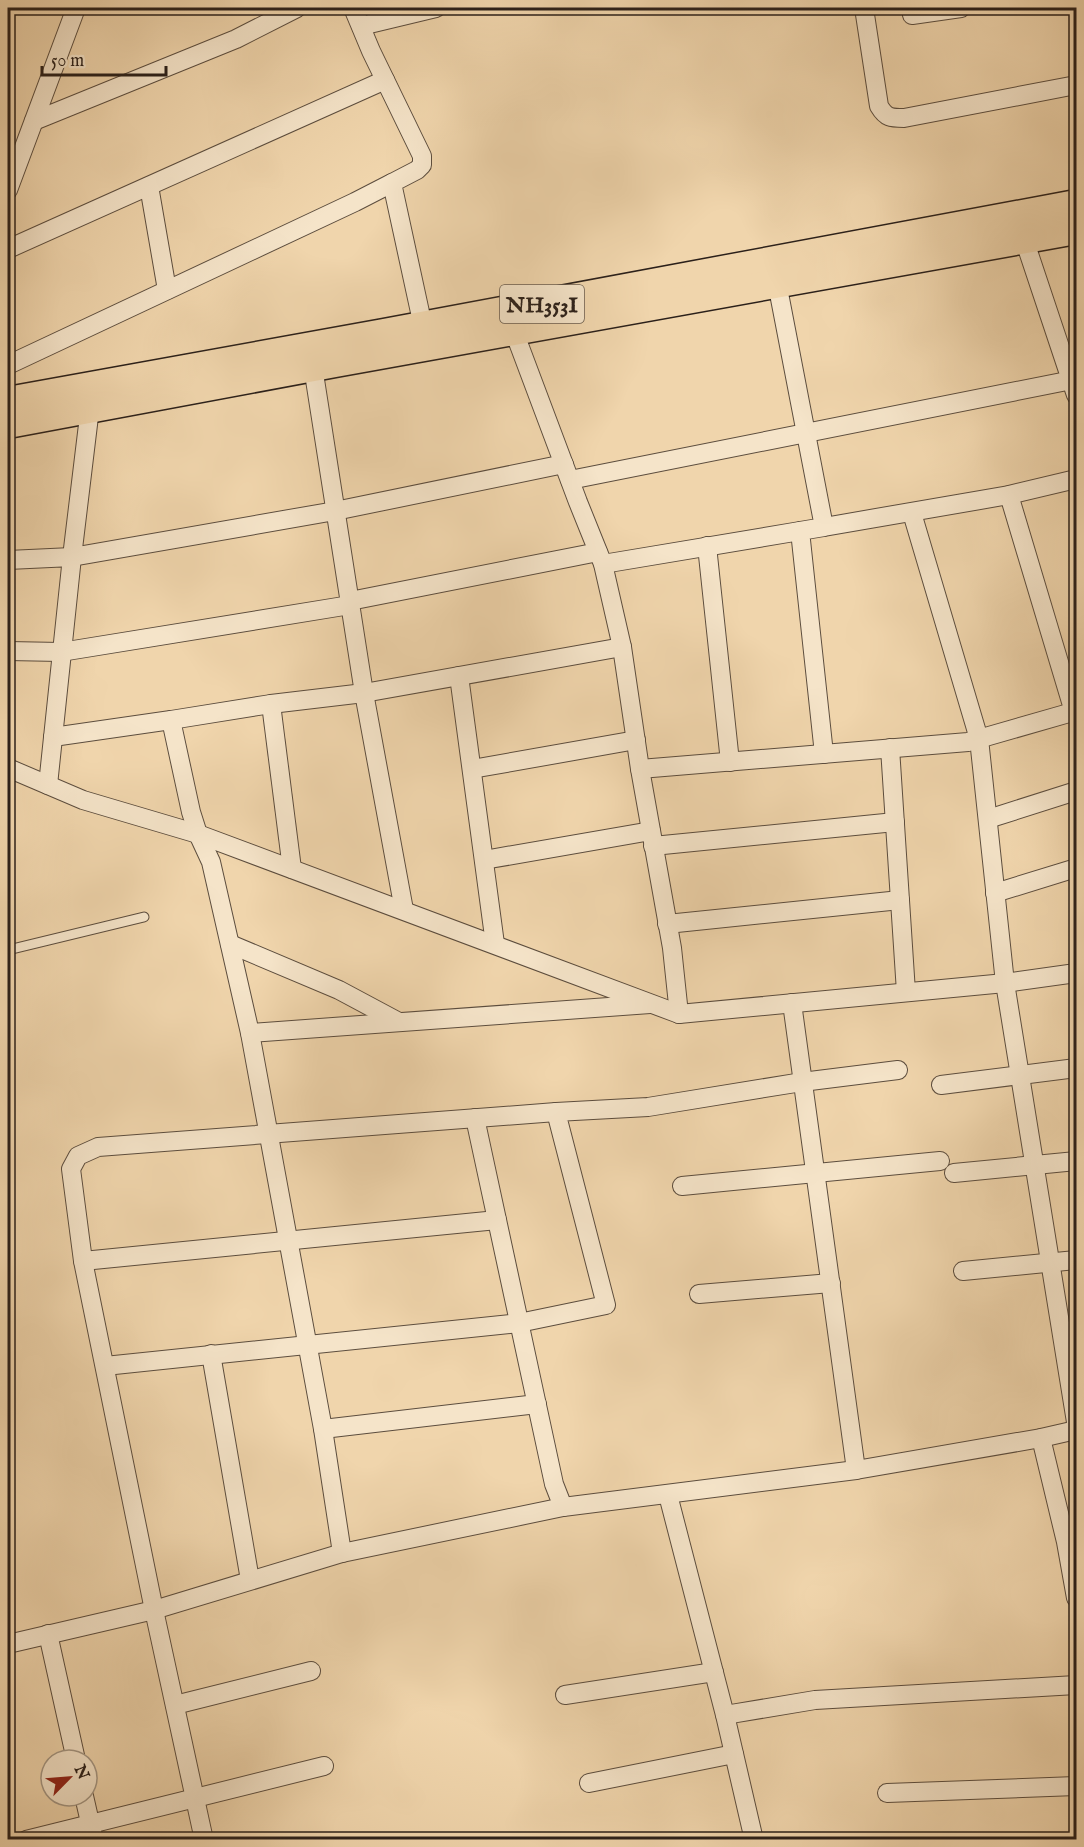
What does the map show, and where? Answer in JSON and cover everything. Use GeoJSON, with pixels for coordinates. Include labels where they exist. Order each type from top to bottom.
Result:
{"type":"FeatureCollection","features":[{"type":"Feature","properties":{"kind":"highway","name":"NH353I"},"geometry":{"type":"LineString","coordinates":[[8,424],[313,367],[510,321],[1077,204]]}},
{"type":"Feature","properties":{"kind":"highway","name":"NH353I"},"geometry":{"type":"LineString","coordinates":[[8,401],[423,326],[510,321],[777,284],[1077,230]]}},
{"type":"Feature","properties":{"kind":"street"},"geometry":{"type":"LineString","coordinates":[[8,190],[76,8]]}},
{"type":"Feature","properties":{"kind":"street"},"geometry":{"type":"LineString","coordinates":[[33,121],[236,39],[297,8]]}},
{"type":"Feature","properties":{"kind":"street"},"geometry":{"type":"LineString","coordinates":[[8,365],[355,202],[417,170],[422,165],[422,160],[353,8]]}},
{"type":"Feature","properties":{"kind":"street"},"geometry":{"type":"LineString","coordinates":[[361,26],[436,8]]}},
{"type":"Feature","properties":{"kind":"street"},"geometry":{"type":"LineString","coordinates":[[864,8],[879,106],[884,116],[904,118],[1077,86]]}},
{"type":"Feature","properties":{"kind":"street"},"geometry":{"type":"LineString","coordinates":[[912,15],[962,8]]}},
{"type":"Feature","properties":{"kind":"street"},"geometry":{"type":"LineString","coordinates":[[8,249],[385,80]]}},
{"type":"Feature","properties":{"kind":"street"},"geometry":{"type":"LineString","coordinates":[[392,183],[423,326]]}},
{"type":"Feature","properties":{"kind":"street"},"geometry":{"type":"LineString","coordinates":[[149,186],[167,290]]}},
{"type":"Feature","properties":{"kind":"street"},"geometry":{"type":"LineString","coordinates":[[8,560],[72,557],[1074,387],[1024,239]]}},
{"type":"Feature","properties":{"kind":"street"},"geometry":{"type":"LineString","coordinates":[[777,284],[824,527]]}},
{"type":"Feature","properties":{"kind":"street"},"geometry":{"type":"LineString","coordinates":[[510,321],[601,558],[622,647],[667,924],[679,1014]]}},
{"type":"Feature","properties":{"kind":"street"},"geometry":{"type":"LineString","coordinates":[[313,367],[364,693],[404,910]]}},
{"type":"Feature","properties":{"kind":"street"},"geometry":{"type":"LineString","coordinates":[[48,785],[61,652],[90,408]]}},
{"type":"Feature","properties":{"kind":"street"},"geometry":{"type":"LineString","coordinates":[[8,651],[61,652],[601,558],[707,546],[912,513],[1009,495],[1077,479]]}},
{"type":"Feature","properties":{"kind":"street"},"geometry":{"type":"LineString","coordinates":[[640,769],[968,742],[1075,711],[1009,495]]}},
{"type":"Feature","properties":{"kind":"street"},"geometry":{"type":"LineString","coordinates":[[912,513],[979,739],[1005,982],[1077,1422]]}},
{"type":"Feature","properties":{"kind":"street"},"geometry":{"type":"LineString","coordinates":[[800,531],[824,754]]}},
{"type":"Feature","properties":{"kind":"street"},"geometry":{"type":"LineString","coordinates":[[707,546],[730,762]]}},
{"type":"Feature","properties":{"kind":"street"},"geometry":{"type":"LineString","coordinates":[[53,736],[271,704],[364,693],[622,647]]}},
{"type":"Feature","properties":{"kind":"street"},"geometry":{"type":"LineString","coordinates":[[459,676],[495,944]]}},
{"type":"Feature","properties":{"kind":"street"},"geometry":{"type":"LineString","coordinates":[[271,704],[292,868]]}},
{"type":"Feature","properties":{"kind":"street"},"geometry":{"type":"LineString","coordinates":[[171,720],[198,834],[211,862],[250,1033],[308,1344],[342,1553]]}},
{"type":"Feature","properties":{"kind":"street"},"geometry":{"type":"LineString","coordinates":[[472,769],[636,740]]}},
{"type":"Feature","properties":{"kind":"street"},"geometry":{"type":"LineString","coordinates":[[890,748],[906,992]]}},
{"type":"Feature","properties":{"kind":"street"},"geometry":{"type":"LineString","coordinates":[[8,768],[83,800],[198,834],[679,1014],[1077,973]]}},
{"type":"Feature","properties":{"kind":"street"},"geometry":{"type":"LineString","coordinates":[[988,819],[1077,791]]}},
{"type":"Feature","properties":{"kind":"street"},"geometry":{"type":"LineString","coordinates":[[484,860],[652,839],[895,822]]}},
{"type":"Feature","properties":{"kind":"street"},"geometry":{"type":"LineString","coordinates":[[996,893],[1077,868]]}},
{"type":"Feature","properties":{"kind":"street"},"geometry":{"type":"LineString","coordinates":[[667,924],[900,900]]}},
{"type":"Feature","properties":{"kind":"street"},"geometry":{"type":"LineString","coordinates":[[230,944],[339,990],[398,1022]]}},
{"type":"Feature","properties":{"kind":"street"},"geometry":{"type":"LineString","coordinates":[[792,1003],[856,1470]]}},
{"type":"Feature","properties":{"kind":"street"},"geometry":{"type":"LineString","coordinates":[[250,1033],[655,1004]]}},
{"type":"Feature","properties":{"kind":"street"},"geometry":{"type":"LineString","coordinates":[[941,1085],[1077,1068]]}},
{"type":"Feature","properties":{"kind":"street"},"geometry":{"type":"LineString","coordinates":[[204,1839],[154,1610],[83,1261],[71,1169],[78,1156],[98,1147],[648,1107],[802,1082],[898,1070]]}},
{"type":"Feature","properties":{"kind":"street"},"geometry":{"type":"LineString","coordinates":[[105,1366],[519,1323],[606,1305],[556,1112]]}},
{"type":"Feature","properties":{"kind":"street"},"geometry":{"type":"LineString","coordinates":[[475,1118],[554,1484],[563,1507]]}},
{"type":"Feature","properties":{"kind":"street"},"geometry":{"type":"LineString","coordinates":[[682,1186],[940,1161]]}},
{"type":"Feature","properties":{"kind":"street"},"geometry":{"type":"LineString","coordinates":[[954,1173],[1077,1161]]}},
{"type":"Feature","properties":{"kind":"street"},"geometry":{"type":"LineString","coordinates":[[83,1261],[497,1220]]}},
{"type":"Feature","properties":{"kind":"street"},"geometry":{"type":"LineString","coordinates":[[963,1271],[1077,1260]]}},
{"type":"Feature","properties":{"kind":"street"},"geometry":{"type":"LineString","coordinates":[[699,1294],[831,1283]]}},
{"type":"Feature","properties":{"kind":"street"},"geometry":{"type":"LineString","coordinates":[[211,1354],[250,1580]]}},
{"type":"Feature","properties":{"kind":"street"},"geometry":{"type":"LineString","coordinates":[[323,1430],[537,1404]]}},
{"type":"Feature","properties":{"kind":"street"},"geometry":{"type":"LineString","coordinates":[[8,1644],[154,1610],[342,1553],[563,1507],[856,1470],[1077,1430]]}},
{"type":"Feature","properties":{"kind":"street"},"geometry":{"type":"LineString","coordinates":[[1041,1438],[1071,1540],[1077,1598]]}},
{"type":"Feature","properties":{"kind":"street"},"geometry":{"type":"LineString","coordinates":[[668,1495],[725,1715],[754,1839]]}},
{"type":"Feature","properties":{"kind":"street"},"geometry":{"type":"LineString","coordinates":[[48,1634],[73,1748]]}},
{"type":"Feature","properties":{"kind":"street"},"geometry":{"type":"LineString","coordinates":[[175,1705],[311,1671]]}},
{"type":"Feature","properties":{"kind":"street"},"geometry":{"type":"LineString","coordinates":[[565,1695],[714,1672]]}},
{"type":"Feature","properties":{"kind":"street"},"geometry":{"type":"LineString","coordinates":[[725,1715],[815,1700],[1077,1685]]}},
{"type":"Feature","properties":{"kind":"street"},"geometry":{"type":"LineString","coordinates":[[588,1783],[734,1754]]}},
{"type":"Feature","properties":{"kind":"street"},"geometry":{"type":"LineString","coordinates":[[26,1839],[92,1831],[195,1796],[324,1766]]}},
{"type":"Feature","properties":{"kind":"street"},"geometry":{"type":"LineString","coordinates":[[887,1793],[1077,1786]]}},
{"type":"Feature","properties":{"kind":"street"},"geometry":{"type":"LineString","coordinates":[[87,1808],[92,1831]]}},
{"type":"Feature","properties":{"kind":"lane"},"geometry":{"type":"LineString","coordinates":[[8,950],[144,917]]}}]}
